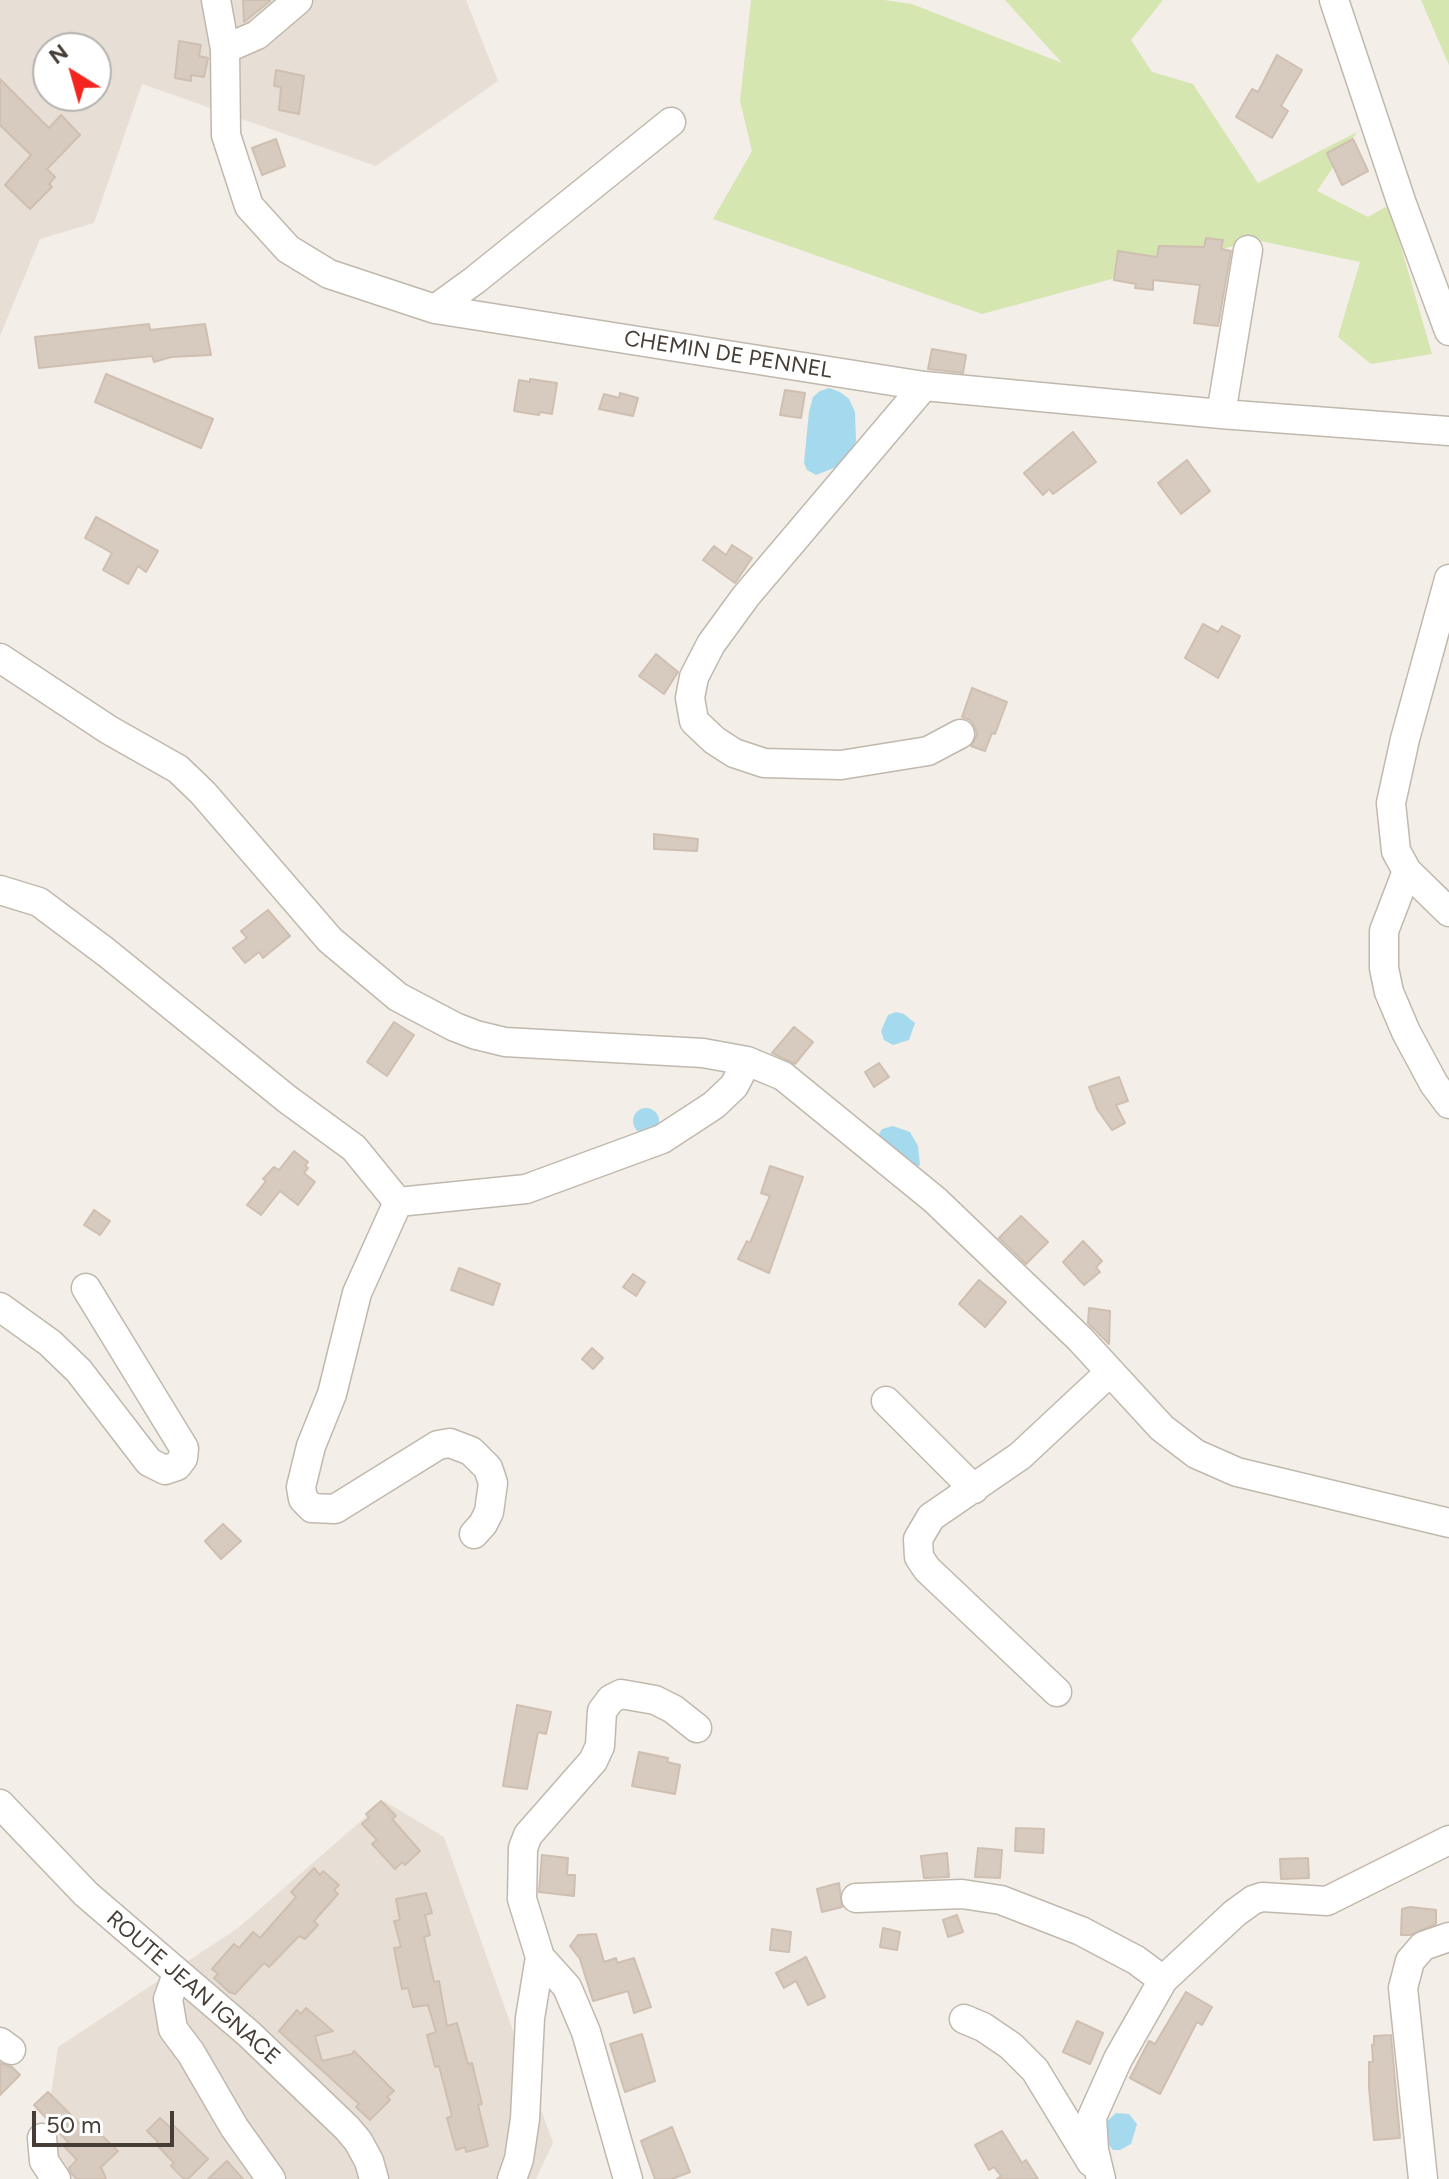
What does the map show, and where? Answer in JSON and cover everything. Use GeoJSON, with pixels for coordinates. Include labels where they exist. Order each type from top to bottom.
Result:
{"type":"FeatureCollection","features":[{"type":"Feature","properties":{"kind":"street","name":"CHEMIN DE PENNEL"},"geometry":{"type":"LineString","coordinates":[[216,0],[225,49],[226,135],[249,206],[288,249],[329,274],[435,309],[924,386],[1221,414],[1449,431]]}},
{"type":"Feature","properties":{"kind":"street"},"geometry":{"type":"LineString","coordinates":[[225,49],[257,35],[298,0]]}},
{"type":"Feature","properties":{"kind":"street"},"geometry":{"type":"LineString","coordinates":[[1334,0],[1401,201],[1449,331]]}},
{"type":"Feature","properties":{"kind":"street"},"geometry":{"type":"LineString","coordinates":[[435,309],[671,122]]}},
{"type":"Feature","properties":{"kind":"street"},"geometry":{"type":"LineString","coordinates":[[1221,414],[1248,250]]}},
{"type":"Feature","properties":{"kind":"street"},"geometry":{"type":"LineString","coordinates":[[924,386],[746,596],[711,644],[694,677],[690,698],[694,721],[714,740],[734,753],[764,763],[841,765],[928,751],[960,734]]}},
{"type":"Feature","properties":{"kind":"street"},"geometry":{"type":"LineString","coordinates":[[1449,579],[1405,739],[1391,803],[1396,851],[1407,871],[1449,912]]}},
{"type":"Feature","properties":{"kind":"street"},"geometry":{"type":"LineString","coordinates":[[0,658],[109,730],[178,769],[203,793],[330,940],[398,997],[476,1035],[505,1042],[724,1055],[783,1076],[935,1200],[1062,1321],[1162,1428],[1196,1454],[1237,1472],[1449,1523]]}},
{"type":"Feature","properties":{"kind":"street"},"geometry":{"type":"LineString","coordinates":[[1407,871],[1384,931],[1384,968],[1389,992],[1406,1032],[1434,1084],[1449,1104]]}},
{"type":"Feature","properties":{"kind":"street"},"geometry":{"type":"LineString","coordinates":[[0,890],[39,902],[107,953],[287,1099],[354,1148],[398,1202]]}},
{"type":"Feature","properties":{"kind":"street"},"geometry":{"type":"LineString","coordinates":[[398,1202],[526,1189],[662,1139],[714,1105],[734,1086],[747,1061]]}},
{"type":"Feature","properties":{"kind":"street"},"geometry":{"type":"LineString","coordinates":[[398,1202],[357,1293],[332,1394],[311,1446],[301,1487],[303,1499],[312,1508],[335,1509],[438,1445],[450,1443],[471,1451],[488,1468],[493,1483],[489,1512],[474,1534]]}},
{"type":"Feature","properties":{"kind":"street"},"geometry":{"type":"LineString","coordinates":[[0,1307],[50,1343],[79,1371],[149,1462],[165,1470],[177,1466],[183,1458],[184,1448],[86,1288]]}},
{"type":"Feature","properties":{"kind":"street"},"geometry":{"type":"LineString","coordinates":[[1057,1692],[927,1569],[919,1557],[918,1539],[923,1526],[940,1509],[974,1489],[1032,1447],[1110,1372]]}},
{"type":"Feature","properties":{"kind":"street"},"geometry":{"type":"LineString","coordinates":[[886,1401],[974,1489]]}},
{"type":"Feature","properties":{"kind":"street"},"geometry":{"type":"LineString","coordinates":[[628,2179],[586,2032],[567,1987],[540,1957],[522,1899],[523,1848],[528,1835],[593,1761],[600,1746],[605,1703],[621,1694],[655,1700],[673,1709],[697,1728]]}},
{"type":"Feature","properties":{"kind":"street","name":"ROUTE JEAN IGNACE"},"geometry":{"type":"LineString","coordinates":[[0,1804],[86,1894],[249,2034],[347,2128],[369,2161],[374,2179]]}},
{"type":"Feature","properties":{"kind":"street"},"geometry":{"type":"LineString","coordinates":[[1099,2176],[1092,2133],[1092,2117],[1097,2101],[1163,1980],[1253,1900],[1262,1897],[1327,1901],[1449,1840]]}},
{"type":"Feature","properties":{"kind":"street"},"geometry":{"type":"LineString","coordinates":[[856,1898],[962,1894],[1001,1900],[1081,1931],[1136,1960],[1163,1980]]}},
{"type":"Feature","properties":{"kind":"street"},"geometry":{"type":"LineString","coordinates":[[1423,2179],[1403,1988],[1410,1961],[1423,1946],[1449,1937]]}},
{"type":"Feature","properties":{"kind":"street"},"geometry":{"type":"LineString","coordinates":[[512,2179],[519,2159],[525,2119],[530,2018],[540,1957]]}},
{"type":"Feature","properties":{"kind":"street"},"geometry":{"type":"LineString","coordinates":[[177,1974],[168,1999],[173,2029],[191,2053],[234,2127],[271,2179]]}},
{"type":"Feature","properties":{"kind":"street"},"geometry":{"type":"LineString","coordinates":[[964,2019],[983,2027],[1011,2046],[1035,2070],[1099,2176]]}},
{"type":"Feature","properties":{"kind":"street"},"geometry":{"type":"LineString","coordinates":[[42,2138],[44,2161],[56,2179]]}},
{"type":"Feature","properties":{"kind":"shaded area"},"geometry":{"type":"Polygon","coordinates":[[[0,0],[466,0],[498,81],[376,166],[142,84],[94,223],[40,239],[0,336],[0,0]]]}},
{"type":"Feature","properties":{"kind":"shaded area"},"geometry":{"type":"Polygon","coordinates":[[[384,1801],[444,1837],[553,2143],[536,2179],[49,2179],[39,2174],[58,2047],[238,1928],[384,1801]]]}},
{"type":"Feature","properties":{"kind":"green space"},"geometry":{"type":"Polygon","coordinates":[[[751,0],[884,0],[912,4],[1062,63],[1005,0],[1163,0],[1131,40],[1152,72],[1193,84],[1258,183],[1357,132],[1317,191],[1368,217],[1389,205],[1432,354],[1371,364],[1338,337],[1360,262],[1256,240],[982,314],[713,219],[752,151],[740,101],[751,0]]]}},
{"type":"Feature","properties":{"kind":"green space"},"geometry":{"type":"Polygon","coordinates":[[[1421,0],[1449,0],[1449,65],[1421,0]]]}},
{"type":"Feature","properties":{"kind":"water"},"geometry":{"type":"Polygon","coordinates":[[[829,388],[849,399],[855,412],[856,441],[849,462],[816,475],[807,470],[804,463],[809,412],[813,397],[829,388]]]}},
{"type":"Feature","properties":{"kind":"water"},"geometry":{"type":"Polygon","coordinates":[[[896,1012],[915,1023],[909,1040],[893,1045],[884,1040],[881,1031],[888,1015],[896,1012]]]}},
{"type":"Feature","properties":{"kind":"water"},"geometry":{"type":"Polygon","coordinates":[[[646,1108],[655,1112],[659,1121],[655,1130],[646,1134],[637,1130],[633,1121],[637,1112],[646,1108]]]}},
{"type":"Feature","properties":{"kind":"water"},"geometry":{"type":"Polygon","coordinates":[[[893,1126],[910,1132],[918,1146],[920,1165],[917,1167],[881,1139],[879,1134],[882,1129],[893,1126]]]}},
{"type":"Feature","properties":{"kind":"water"},"geometry":{"type":"Polygon","coordinates":[[[1116,2113],[1129,2114],[1137,2124],[1131,2144],[1120,2150],[1113,2150],[1103,2138],[1105,2123],[1116,2113]]]}},
{"type":"Feature","properties":{"kind":"building"},"geometry":{"type":"Polygon","coordinates":[[[243,0],[270,0],[270,1],[244,22],[243,0]]]}},
{"type":"Feature","properties":{"kind":"building"},"geometry":{"type":"Polygon","coordinates":[[[179,41],[201,45],[199,56],[208,58],[204,77],[191,75],[191,81],[175,78],[179,41]]]}},
{"type":"Feature","properties":{"kind":"building"},"geometry":{"type":"Polygon","coordinates":[[[1277,55],[1302,70],[1281,106],[1288,111],[1272,138],[1236,117],[1252,89],[1258,92],[1277,55]]]}},
{"type":"Feature","properties":{"kind":"building"},"geometry":{"type":"Polygon","coordinates":[[[276,70],[304,76],[299,114],[279,110],[281,87],[274,86],[276,70]]]}},
{"type":"Feature","properties":{"kind":"building"},"geometry":{"type":"Polygon","coordinates":[[[0,79],[49,128],[61,115],[80,135],[47,169],[55,177],[49,184],[52,187],[30,209],[5,185],[31,155],[0,125],[0,79]]]}},
{"type":"Feature","properties":{"kind":"building"},"geometry":{"type":"Polygon","coordinates":[[[276,139],[285,166],[262,175],[252,148],[276,139]]]}},
{"type":"Feature","properties":{"kind":"building"},"geometry":{"type":"Polygon","coordinates":[[[1353,139],[1368,171],[1342,185],[1327,153],[1353,139]]]}},
{"type":"Feature","properties":{"kind":"building"},"geometry":{"type":"Polygon","coordinates":[[[1206,238],[1223,240],[1221,249],[1231,251],[1218,326],[1194,323],[1200,285],[1153,280],[1153,290],[1135,288],[1136,284],[1114,280],[1118,251],[1157,257],[1159,246],[1204,247],[1206,238]]]}},
{"type":"Feature","properties":{"kind":"building"},"geometry":{"type":"Polygon","coordinates":[[[149,324],[150,330],[205,324],[211,355],[171,357],[154,362],[152,356],[39,368],[35,337],[149,324]]]}},
{"type":"Feature","properties":{"kind":"building"},"geometry":{"type":"Polygon","coordinates":[[[932,349],[966,355],[963,373],[928,369],[932,349]]]}},
{"type":"Feature","properties":{"kind":"building"},"geometry":{"type":"Polygon","coordinates":[[[106,374],[213,419],[201,448],[95,402],[106,374]]]}},
{"type":"Feature","properties":{"kind":"building"},"geometry":{"type":"Polygon","coordinates":[[[530,379],[557,383],[552,414],[514,411],[519,380],[530,382],[530,379]]]}},
{"type":"Feature","properties":{"kind":"building"},"geometry":{"type":"Polygon","coordinates":[[[785,390],[805,393],[801,418],[780,415],[785,390]]]}},
{"type":"Feature","properties":{"kind":"building"},"geometry":{"type":"Polygon","coordinates":[[[620,393],[638,398],[633,416],[599,409],[604,394],[619,398],[620,393]]]}},
{"type":"Feature","properties":{"kind":"building"},"geometry":{"type":"Polygon","coordinates":[[[1073,432],[1096,462],[1053,494],[1049,489],[1043,495],[1024,473],[1073,432]]]}},
{"type":"Feature","properties":{"kind":"building"},"geometry":{"type":"Polygon","coordinates":[[[1187,460],[1210,491],[1181,514],[1158,483],[1187,460]]]}},
{"type":"Feature","properties":{"kind":"building"},"geometry":{"type":"Polygon","coordinates":[[[96,517],[158,551],[146,572],[138,566],[128,584],[103,570],[112,553],[85,538],[96,517]]]}},
{"type":"Feature","properties":{"kind":"building"},"geometry":{"type":"Polygon","coordinates":[[[732,545],[752,558],[735,583],[703,560],[714,546],[726,555],[732,545]]]}},
{"type":"Feature","properties":{"kind":"building"},"geometry":{"type":"Polygon","coordinates":[[[1203,624],[1218,632],[1222,626],[1240,636],[1218,678],[1185,658],[1203,624]]]}},
{"type":"Feature","properties":{"kind":"building"},"geometry":{"type":"Polygon","coordinates":[[[656,654],[678,672],[664,694],[639,676],[656,654]]]}},
{"type":"Feature","properties":{"kind":"building"},"geometry":{"type":"Polygon","coordinates":[[[972,688],[1007,702],[985,751],[971,746],[977,735],[975,727],[970,720],[962,717],[972,688]]]}},
{"type":"Feature","properties":{"kind":"building"},"geometry":{"type":"Polygon","coordinates":[[[654,834],[698,839],[697,851],[654,849],[654,834]]]}},
{"type":"Feature","properties":{"kind":"building"},"geometry":{"type":"Polygon","coordinates":[[[268,910],[290,936],[263,958],[259,952],[245,963],[233,948],[247,938],[241,931],[268,910]]]}},
{"type":"Feature","properties":{"kind":"building"},"geometry":{"type":"Polygon","coordinates":[[[394,1022],[414,1035],[387,1076],[367,1062],[394,1022]]]}},
{"type":"Feature","properties":{"kind":"building"},"geometry":{"type":"Polygon","coordinates":[[[794,1027],[813,1042],[795,1064],[772,1053],[794,1027]]]}},
{"type":"Feature","properties":{"kind":"building"},"geometry":{"type":"Polygon","coordinates":[[[879,1063],[889,1077],[874,1087],[865,1072],[879,1063]]]}},
{"type":"Feature","properties":{"kind":"building"},"geometry":{"type":"Polygon","coordinates":[[[1119,1077],[1128,1101],[1116,1105],[1125,1123],[1112,1130],[1097,1109],[1089,1087],[1119,1077]]]}},
{"type":"Feature","properties":{"kind":"building"},"geometry":{"type":"Polygon","coordinates":[[[294,1151],[308,1162],[304,1173],[315,1182],[298,1205],[280,1191],[261,1215],[247,1205],[266,1181],[263,1179],[274,1167],[279,1170],[294,1151]]]}},
{"type":"Feature","properties":{"kind":"building"},"geometry":{"type":"Polygon","coordinates":[[[770,1166],[803,1177],[769,1273],[738,1259],[747,1241],[750,1243],[770,1196],[761,1193],[770,1166]]]}},
{"type":"Feature","properties":{"kind":"building"},"geometry":{"type":"Polygon","coordinates":[[[94,1210],[110,1221],[100,1235],[84,1225],[94,1210]]]}},
{"type":"Feature","properties":{"kind":"building"},"geometry":{"type":"Polygon","coordinates":[[[1021,1216],[1048,1242],[1026,1264],[999,1238],[1021,1216]]]}},
{"type":"Feature","properties":{"kind":"building"},"geometry":{"type":"Polygon","coordinates":[[[1083,1241],[1102,1261],[1096,1267],[1100,1272],[1084,1285],[1063,1262],[1083,1241]]]}},
{"type":"Feature","properties":{"kind":"building"},"geometry":{"type":"Polygon","coordinates":[[[459,1268],[500,1284],[493,1305],[451,1290],[459,1268]]]}},
{"type":"Feature","properties":{"kind":"building"},"geometry":{"type":"Polygon","coordinates":[[[633,1274],[645,1282],[636,1296],[623,1287],[633,1274]]]}},
{"type":"Feature","properties":{"kind":"building"},"geometry":{"type":"Polygon","coordinates":[[[979,1280],[1006,1302],[985,1327],[959,1304],[979,1280]]]}},
{"type":"Feature","properties":{"kind":"building"},"geometry":{"type":"Polygon","coordinates":[[[1089,1308],[1110,1311],[1109,1344],[1088,1323],[1089,1308]]]}},
{"type":"Feature","properties":{"kind":"building"},"geometry":{"type":"Polygon","coordinates":[[[592,1348],[603,1358],[593,1369],[582,1359],[592,1348]]]}},
{"type":"Feature","properties":{"kind":"building"},"geometry":{"type":"Polygon","coordinates":[[[223,1524],[241,1541],[221,1559],[205,1541],[223,1524]]]}},
{"type":"Feature","properties":{"kind":"building"},"geometry":{"type":"Polygon","coordinates":[[[517,1705],[551,1712],[546,1734],[538,1732],[527,1789],[503,1786],[517,1705]]]}},
{"type":"Feature","properties":{"kind":"building"},"geometry":{"type":"Polygon","coordinates":[[[639,1752],[668,1758],[667,1762],[680,1765],[675,1794],[632,1786],[639,1752]]]}},
{"type":"Feature","properties":{"kind":"building"},"geometry":{"type":"Polygon","coordinates":[[[381,1801],[396,1816],[392,1819],[420,1851],[405,1865],[402,1862],[395,1869],[372,1844],[377,1840],[362,1824],[369,1818],[366,1814],[381,1801]]]}},
{"type":"Feature","properties":{"kind":"building"},"geometry":{"type":"Polygon","coordinates":[[[1016,1828],[1044,1829],[1043,1853],[1015,1851],[1016,1828]]]}},
{"type":"Feature","properties":{"kind":"building"},"geometry":{"type":"Polygon","coordinates":[[[978,1848],[1002,1850],[1000,1878],[975,1877],[978,1848]]]}},
{"type":"Feature","properties":{"kind":"building"},"geometry":{"type":"Polygon","coordinates":[[[947,1853],[949,1877],[924,1878],[921,1856],[947,1853]]]}},
{"type":"Feature","properties":{"kind":"building"},"geometry":{"type":"Polygon","coordinates":[[[542,1855],[568,1858],[567,1875],[575,1875],[574,1896],[539,1892],[542,1855]]]}},
{"type":"Feature","properties":{"kind":"building"},"geometry":{"type":"Polygon","coordinates":[[[1308,1858],[1309,1878],[1281,1879],[1280,1859],[1308,1858]]]}},
{"type":"Feature","properties":{"kind":"building"},"geometry":{"type":"Polygon","coordinates":[[[314,1868],[320,1875],[323,1871],[339,1885],[334,1890],[338,1894],[314,1921],[318,1925],[305,1939],[299,1936],[269,1967],[264,1963],[235,1994],[229,1992],[214,1978],[218,1974],[212,1969],[234,1944],[239,1948],[253,1932],[260,1938],[296,1897],[291,1892],[314,1868]]]}},
{"type":"Feature","properties":{"kind":"building"},"geometry":{"type":"Polygon","coordinates":[[[839,1883],[842,1907],[822,1912],[817,1889],[839,1883]]]}},
{"type":"Feature","properties":{"kind":"building"},"geometry":{"type":"Polygon","coordinates":[[[426,1893],[432,1913],[425,1915],[430,1935],[424,1937],[434,1982],[439,1981],[447,2026],[457,2023],[468,2064],[472,2063],[482,2104],[478,2105],[488,2146],[466,2152],[465,2147],[456,2150],[447,2118],[452,2116],[427,2035],[436,2032],[428,2005],[413,2007],[408,1988],[402,1989],[394,1948],[401,1947],[394,1921],[400,1920],[396,1899],[426,1893]]]}},
{"type":"Feature","properties":{"kind":"building"},"geometry":{"type":"Polygon","coordinates":[[[1402,1909],[1436,1910],[1436,1924],[1410,1935],[1401,1935],[1402,1909]]]}},
{"type":"Feature","properties":{"kind":"building"},"geometry":{"type":"Polygon","coordinates":[[[957,1915],[963,1932],[948,1937],[943,1920],[957,1915]]]}},
{"type":"Feature","properties":{"kind":"building"},"geometry":{"type":"Polygon","coordinates":[[[883,1928],[900,1932],[897,1950],[880,1947],[883,1928]]]}},
{"type":"Feature","properties":{"kind":"building"},"geometry":{"type":"Polygon","coordinates":[[[772,1929],[791,1932],[789,1952],[770,1950],[772,1929]]]}},
{"type":"Feature","properties":{"kind":"building"},"geometry":{"type":"Polygon","coordinates":[[[596,1934],[604,1962],[616,1958],[617,1963],[634,1958],[651,2007],[634,2013],[628,1991],[593,2001],[580,1959],[570,1946],[578,1935],[596,1934]]]}},
{"type":"Feature","properties":{"kind":"building"},"geometry":{"type":"Polygon","coordinates":[[[806,1957],[825,1997],[808,2005],[796,1981],[784,1988],[776,1973],[806,1957]]]}},
{"type":"Feature","properties":{"kind":"building"},"geometry":{"type":"Polygon","coordinates":[[[1186,1992],[1212,2007],[1202,2025],[1197,2022],[1160,2094],[1130,2078],[1149,2041],[1155,2044],[1186,1992]]]}},
{"type":"Feature","properties":{"kind":"building"},"geometry":{"type":"Polygon","coordinates":[[[306,2008],[333,2031],[315,2036],[322,2061],[354,2051],[394,2091],[387,2097],[390,2100],[370,2120],[356,2107],[359,2104],[279,2031],[297,2010],[301,2014],[306,2008]]]}},
{"type":"Feature","properties":{"kind":"building"},"geometry":{"type":"Polygon","coordinates":[[[1077,2021],[1103,2033],[1090,2064],[1063,2052],[1077,2021]]]}},
{"type":"Feature","properties":{"kind":"building"},"geometry":{"type":"Polygon","coordinates":[[[642,2034],[655,2081],[625,2092],[610,2044],[642,2034]]]}},
{"type":"Feature","properties":{"kind":"building"},"geometry":{"type":"Polygon","coordinates":[[[1391,2035],[1400,2138],[1374,2140],[1369,2062],[1373,2062],[1374,2036],[1391,2035]]]}},
{"type":"Feature","properties":{"kind":"building"},"geometry":{"type":"Polygon","coordinates":[[[0,2063],[12,2067],[20,2075],[0,2095],[0,2063]]]}},
{"type":"Feature","properties":{"kind":"building"},"geometry":{"type":"Polygon","coordinates":[[[48,2092],[83,2127],[88,2122],[118,2151],[101,2167],[106,2179],[77,2179],[71,2173],[69,2168],[77,2160],[64,2146],[68,2142],[34,2105],[48,2092]]]}},
{"type":"Feature","properties":{"kind":"building"},"geometry":{"type":"Polygon","coordinates":[[[160,2118],[171,2128],[174,2126],[208,2159],[188,2179],[184,2179],[171,2166],[174,2163],[147,2131],[160,2118]]]}},
{"type":"Feature","properties":{"kind":"building"},"geometry":{"type":"Polygon","coordinates":[[[672,2127],[690,2172],[672,2179],[655,2179],[641,2141],[672,2127]]]}},
{"type":"Feature","properties":{"kind":"building"},"geometry":{"type":"Polygon","coordinates":[[[1002,2131],[1022,2163],[1026,2160],[1038,2179],[997,2179],[1001,2176],[994,2167],[989,2170],[975,2145],[1002,2131]]]}},
{"type":"Feature","properties":{"kind":"building"},"geometry":{"type":"Polygon","coordinates":[[[227,2161],[243,2179],[208,2179],[227,2161]]]}}]}
